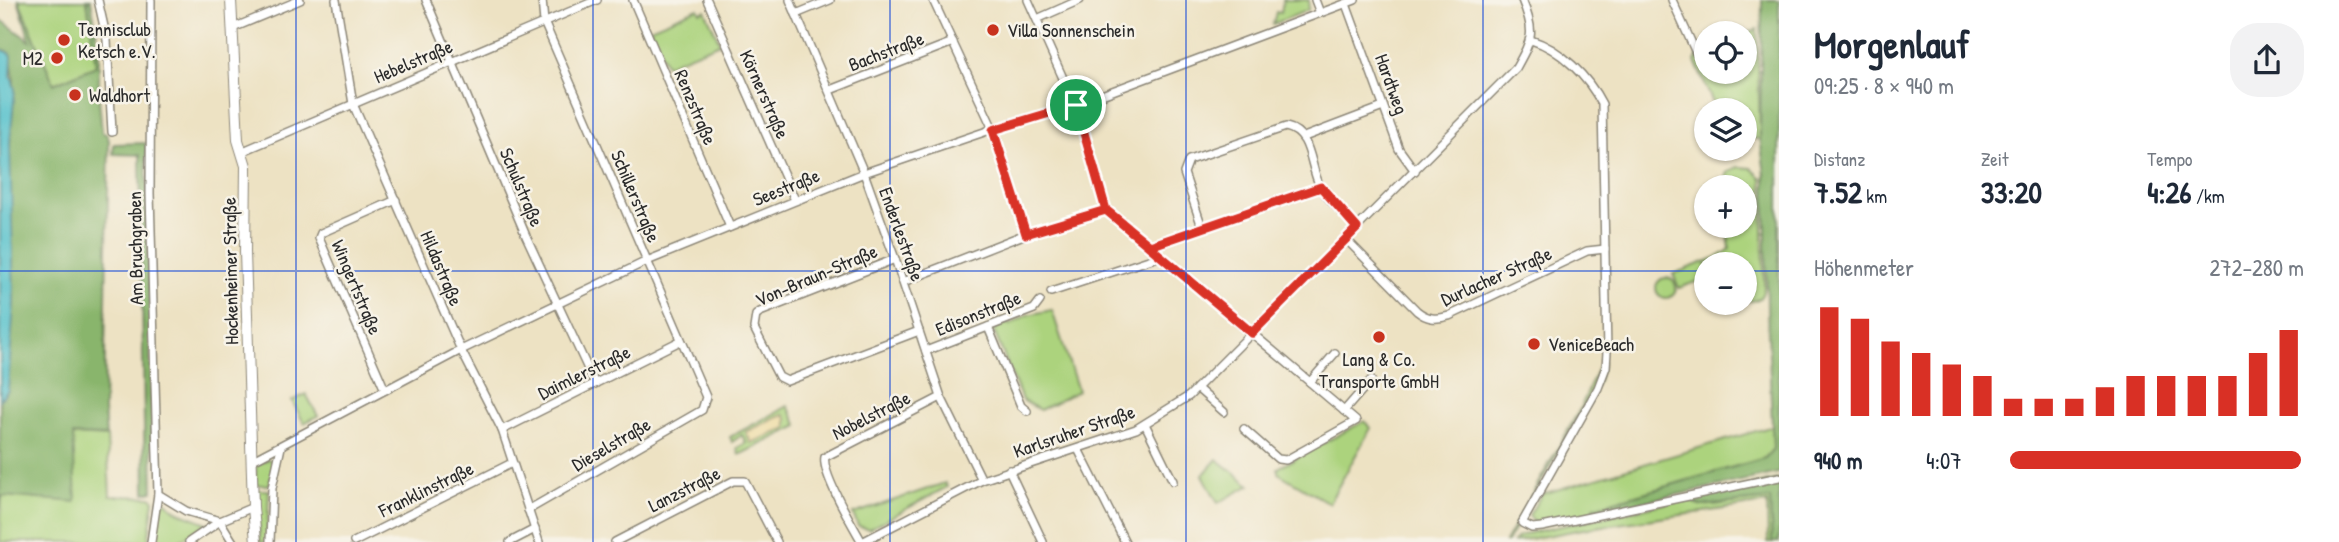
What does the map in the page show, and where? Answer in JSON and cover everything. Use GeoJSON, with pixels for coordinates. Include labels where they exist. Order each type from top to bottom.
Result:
{"type":"FeatureCollection","features":[{"type":"Feature","properties":{"kind":"street"},"geometry":{"type":"LineString","coordinates":[[98,0],[107,40],[112,132]]}},
{"type":"Feature","properties":{"kind":"street","name":"Am Bruchgraben"},"geometry":{"type":"LineString","coordinates":[[151,0],[150,193],[158,495],[151,542]]}},
{"type":"Feature","properties":{"kind":"street","name":"Hockenheimer Straße"},"geometry":{"type":"LineString","coordinates":[[231,0],[238,140],[246,166],[245,252],[256,542]]}},
{"type":"Feature","properties":{"kind":"street"},"geometry":{"type":"LineString","coordinates":[[233,28],[300,0]]}},
{"type":"Feature","properties":{"kind":"street","name":"Hildastraße"},"geometry":{"type":"LineString","coordinates":[[336,0],[353,104],[461,350],[502,430],[539,542]]}},
{"type":"Feature","properties":{"kind":"street","name":"Schulstraße"},"geometry":{"type":"LineString","coordinates":[[426,0],[557,304],[595,384]]}},
{"type":"Feature","properties":{"kind":"street","name":"Schillerstraße"},"geometry":{"type":"LineString","coordinates":[[542,0],[544,22],[706,397],[706,403]]}},
{"type":"Feature","properties":{"kind":"street","name":"Hebelstraße"},"geometry":{"type":"LineString","coordinates":[[241,152],[597,0]]}},
{"type":"Feature","properties":{"kind":"street","name":"Renzstraße"},"geometry":{"type":"LineString","coordinates":[[633,0],[730,227]]}},
{"type":"Feature","properties":{"kind":"street","name":"Körnerstraße"},"geometry":{"type":"LineString","coordinates":[[707,0],[795,200]]}},
{"type":"Feature","properties":{"kind":"street","name":"Enderlestraße"},"geometry":{"type":"LineString","coordinates":[[790,0],[864,173],[941,397],[982,480]]}},
{"type":"Feature","properties":{"kind":"street"},"geometry":{"type":"LineString","coordinates":[[796,14],[830,0]]}},
{"type":"Feature","properties":{"kind":"street"},"geometry":{"type":"LineString","coordinates":[[933,0],[993,130],[1026,234]]}},
{"type":"Feature","properties":{"kind":"street"},"geometry":{"type":"LineString","coordinates":[[1028,0],[1076,105],[1106,210],[1356,421],[1286,460],[1278,459],[1244,429]]}},
{"type":"Feature","properties":{"kind":"street"},"geometry":{"type":"LineString","coordinates":[[1037,19],[1080,0]]}},
{"type":"Feature","properties":{"kind":"street"},"geometry":{"type":"LineString","coordinates":[[1315,0],[1320,13]]}},
{"type":"Feature","properties":{"kind":"street","name":"Seestraße"},"geometry":{"type":"LineString","coordinates":[[253,460],[461,350],[647,261],[864,173],[1076,105],[1356,0]]}},
{"type":"Feature","properties":{"kind":"street"},"geometry":{"type":"LineString","coordinates":[[1522,0],[1531,40],[1558,52],[1595,90],[1602,104],[1606,361],[1598,388],[1521,523],[1532,528],[1542,527],[1779,477]]}},
{"type":"Feature","properties":{"kind":"street"},"geometry":{"type":"LineString","coordinates":[[1672,0],[1694,48]]}},
{"type":"Feature","properties":{"kind":"street","name":"Hardtweg"},"geometry":{"type":"LineString","coordinates":[[1346,4],[1399,149],[1415,171]]}},
{"type":"Feature","properties":{"kind":"street","name":"Karlsruher Straße"},"geometry":{"type":"LineString","coordinates":[[862,542],[982,480],[1145,424],[1197,388],[1516,68],[1531,40]]}},
{"type":"Feature","properties":{"kind":"street","name":"Bachstraße"},"geometry":{"type":"LineString","coordinates":[[830,90],[953,42]]}},
{"type":"Feature","properties":{"kind":"street"},"geometry":{"type":"LineString","coordinates":[[1304,137],[1383,107]]}},
{"type":"Feature","properties":{"kind":"street"},"geometry":{"type":"LineString","coordinates":[[1202,227],[1184,173],[1189,160],[1279,128],[1293,128],[1304,137],[1321,187],[1357,228]]}},
{"type":"Feature","properties":{"kind":"street"},"geometry":{"type":"LineString","coordinates":[[1150,246],[1321,187]]}},
{"type":"Feature","properties":{"kind":"street","name":"Wingertstraße"},"geometry":{"type":"LineString","coordinates":[[385,390],[319,238],[321,233],[396,200]]}},
{"type":"Feature","properties":{"kind":"street"},"geometry":{"type":"LineString","coordinates":[[903,282],[1026,234],[1106,210]]}},
{"type":"Feature","properties":{"kind":"street","name":"Durlacher Straße"},"geometry":{"type":"LineString","coordinates":[[1346,239],[1423,316],[1434,319],[1449,317],[1587,251],[1605,248]]}},
{"type":"Feature","properties":{"kind":"street"},"geometry":{"type":"LineString","coordinates":[[1051,292],[1161,256]]}},
{"type":"Feature","properties":{"kind":"street","name":"Von-Braun-Straße"},"geometry":{"type":"LineString","coordinates":[[895,259],[760,312],[753,321],[754,328],[779,377],[787,381],[919,331]]}},
{"type":"Feature","properties":{"kind":"street","name":"Edisonstraße"},"geometry":{"type":"LineString","coordinates":[[926,351],[1034,309],[1040,301]]}},
{"type":"Feature","properties":{"kind":"street"},"geometry":{"type":"LineString","coordinates":[[988,327],[1021,406],[1027,411]]}},
{"type":"Feature","properties":{"kind":"street","name":"Daimlerstraße"},"geometry":{"type":"LineString","coordinates":[[502,430],[680,341]]}},
{"type":"Feature","properties":{"kind":"street"},"geometry":{"type":"LineString","coordinates":[[1310,382],[1335,353]]}},
{"type":"Feature","properties":{"kind":"street"},"geometry":{"type":"LineString","coordinates":[[1344,411],[1371,380]]}},
{"type":"Feature","properties":{"kind":"street"},"geometry":{"type":"LineString","coordinates":[[1197,388],[1224,412]]}},
{"type":"Feature","properties":{"kind":"street","name":"Nobelstraße"},"geometry":{"type":"LineString","coordinates":[[862,542],[845,513],[824,465],[825,457],[941,397]]}},
{"type":"Feature","properties":{"kind":"street","name":"Dieselstraße"},"geometry":{"type":"LineString","coordinates":[[528,510],[702,410],[706,403]]}},
{"type":"Feature","properties":{"kind":"street"},"geometry":{"type":"LineString","coordinates":[[1145,424],[1173,481]]}},
{"type":"Feature","properties":{"kind":"street"},"geometry":{"type":"LineString","coordinates":[[270,542],[272,488],[281,447]]}},
{"type":"Feature","properties":{"kind":"street"},"geometry":{"type":"LineString","coordinates":[[1078,449],[1125,542]]}},
{"type":"Feature","properties":{"kind":"street","name":"Franklinstraße"},"geometry":{"type":"LineString","coordinates":[[354,542],[512,463]]}},
{"type":"Feature","properties":{"kind":"street"},"geometry":{"type":"LineString","coordinates":[[1009,470],[1043,542]]}},
{"type":"Feature","properties":{"kind":"street","name":"Lanzstraße"},"geometry":{"type":"LineString","coordinates":[[615,542],[733,481],[745,481],[776,541]]}},
{"type":"Feature","properties":{"kind":"street"},"geometry":{"type":"LineString","coordinates":[[158,495],[186,511],[220,521],[233,542]]}},
{"type":"Feature","properties":{"kind":"street"},"geometry":{"type":"LineString","coordinates":[[188,542],[220,521],[253,507]]}},
{"type":"Feature","properties":{"kind":"street"},"geometry":{"type":"LineString","coordinates":[[510,542],[535,529]]}},
{"type":"Feature","properties":{"kind":"street"},"geometry":{"type":"LineString","coordinates":[[767,542],[776,541]]}},
{"type":"Feature","properties":{"kind":"green space"},"geometry":{"type":"Polygon","coordinates":[[[18,0],[54,84],[96,66],[87,0],[91,0],[99,48],[102,133],[107,134],[109,141],[104,410],[106,436],[73,435],[76,502],[2,496],[0,508],[0,400],[8,390],[10,147],[14,87],[8,51],[0,49],[0,19],[30,41],[18,0]]]}},
{"type":"Feature","properties":{"kind":"green space","name":"Tennisclub Ketsch e.V."},"geometry":{"type":"Polygon","coordinates":[[[19,0],[87,0],[96,66],[53,84],[19,0]]]}},
{"type":"Feature","properties":{"kind":"green space"},"geometry":{"type":"Polygon","coordinates":[[[1283,0],[1309,0],[1308,10],[1273,24],[1276,12],[1281,13],[1283,0]]]}},
{"type":"Feature","properties":{"kind":"green space"},"geometry":{"type":"Polygon","coordinates":[[[1762,0],[1779,0],[1779,473],[1595,512],[1594,507],[1765,458],[1773,449],[1765,174],[1760,139],[1762,0]]]}},
{"type":"Feature","properties":{"kind":"green space"},"geometry":{"type":"Polygon","coordinates":[[[698,8],[700,12],[705,10],[720,43],[666,65],[650,28],[698,8]]]}},
{"type":"Feature","properties":{"kind":"green space"},"geometry":{"type":"Polygon","coordinates":[[[1757,29],[1760,139],[1757,139],[1757,98],[1711,98],[1705,84],[1757,84],[1757,29]]]}},
{"type":"Feature","properties":{"kind":"green space"},"geometry":{"type":"Polygon","coordinates":[[[146,143],[153,491],[145,493],[140,155],[113,154],[114,144],[146,143]]]}},
{"type":"Feature","properties":{"kind":"green space"},"geometry":{"type":"Polygon","coordinates":[[[1738,167],[1751,168],[1762,178],[1764,287],[1762,295],[1757,299],[1757,252],[1726,252],[1730,249],[1729,238],[1757,238],[1757,175],[1727,175],[1738,167]]]}},
{"type":"Feature","properties":{"kind":"green space"},"geometry":{"type":"Polygon","coordinates":[[[1694,266],[1694,283],[1679,288],[1673,274],[1694,266]]]}},
{"type":"Feature","properties":{"kind":"green space"},"geometry":{"type":"Polygon","coordinates":[[[1666,278],[1673,281],[1676,288],[1673,295],[1666,298],[1659,295],[1656,288],[1659,281],[1666,278]]]}},
{"type":"Feature","properties":{"kind":"green space"},"geometry":{"type":"Polygon","coordinates":[[[1052,310],[1078,391],[1040,410],[1022,400],[993,329],[1009,323],[1010,325],[1027,315],[1052,310]]]}},
{"type":"Feature","properties":{"kind":"green space"},"geometry":{"type":"Polygon","coordinates":[[[1603,363],[1599,380],[1505,542],[1581,407],[1599,365],[1603,363]]]}},
{"type":"Feature","properties":{"kind":"green space"},"geometry":{"type":"Polygon","coordinates":[[[306,394],[318,416],[304,423],[292,401],[306,394]]]}},
{"type":"Feature","properties":{"kind":"green space"},"geometry":{"type":"Polygon","coordinates":[[[788,406],[798,426],[739,455],[737,448],[746,443],[742,435],[732,442],[730,437],[788,406]]]}},
{"type":"Feature","properties":{"kind":"green space"},"geometry":{"type":"Polygon","coordinates":[[[1364,421],[1371,428],[1329,503],[1278,473],[1278,468],[1364,421]]]}},
{"type":"Feature","properties":{"kind":"green space"},"geometry":{"type":"Polygon","coordinates":[[[1773,426],[1773,449],[1765,458],[1594,507],[1599,512],[1542,524],[1534,523],[1529,515],[1542,494],[1773,426]]]}},
{"type":"Feature","properties":{"kind":"green space"},"geometry":{"type":"Polygon","coordinates":[[[73,435],[107,437],[110,496],[151,497],[154,500],[148,542],[0,542],[2,496],[73,435]]]}},
{"type":"Feature","properties":{"kind":"green space"},"geometry":{"type":"Polygon","coordinates":[[[268,459],[274,463],[269,485],[256,485],[256,465],[268,459]]]}},
{"type":"Feature","properties":{"kind":"green space"},"geometry":{"type":"Polygon","coordinates":[[[1217,459],[1250,485],[1218,503],[1203,475],[1217,459]]]}},
{"type":"Feature","properties":{"kind":"green space"},"geometry":{"type":"Polygon","coordinates":[[[1779,479],[1779,542],[1772,542],[1770,499],[1701,506],[1688,499],[1779,479]]]}},
{"type":"Feature","properties":{"kind":"green space"},"geometry":{"type":"Polygon","coordinates":[[[945,483],[947,487],[869,529],[858,526],[853,514],[945,483]]]}},
{"type":"Feature","properties":{"kind":"green space"},"geometry":{"type":"Polygon","coordinates":[[[257,490],[269,490],[267,542],[260,542],[257,490]]]}},
{"type":"Feature","properties":{"kind":"green space"},"geometry":{"type":"Polygon","coordinates":[[[1687,499],[1701,506],[1770,499],[1772,542],[1768,542],[1767,503],[1589,528],[1513,542],[1517,537],[1529,533],[1687,499]]]}},
{"type":"Feature","properties":{"kind":"green space"},"geometry":{"type":"Polygon","coordinates":[[[160,501],[207,523],[178,542],[155,542],[160,501]]]}},
{"type":"Feature","properties":{"kind":"sand"},"geometry":{"type":"Polygon","coordinates":[[[784,414],[787,428],[751,443],[746,432],[784,414]]]}},
{"type":"Feature","properties":{"kind":"water"},"geometry":{"type":"Polygon","coordinates":[[[0,49],[12,56],[11,76],[15,89],[10,142],[14,302],[8,390],[0,400],[0,49]]]}},
{"type":"Feature","properties":{"kind":"place","name":"Villa Sonnenschein"},"geometry":{"type":"Point","coordinates":[993,30]}},
{"type":"Feature","properties":{"kind":"place","name":"Tennisclub Ketsch e.V."},"geometry":{"type":"Point","coordinates":[64,40]}},
{"type":"Feature","properties":{"kind":"place","name":"M2"},"geometry":{"type":"Point","coordinates":[57,58]}},
{"type":"Feature","properties":{"kind":"place","name":"Waldhort"},"geometry":{"type":"Point","coordinates":[75,95]}},
{"type":"Feature","properties":{"kind":"place","name":"Lang & Co. Transporte GmbH"},"geometry":{"type":"Point","coordinates":[1379,337]}},
{"type":"Feature","properties":{"kind":"place","name":"VeniceBeach"},"geometry":{"type":"Point","coordinates":[1534,344]}},
{"type":"Feature","properties":{"kind":"route"},"geometry":{"type":"LineString","coordinates":[[1076,105],[993,130],[1026,234],[1106,210],[1150,246],[1321,187],[1357,228],[1252,333],[1106,210],[1076,105]]}}]}
